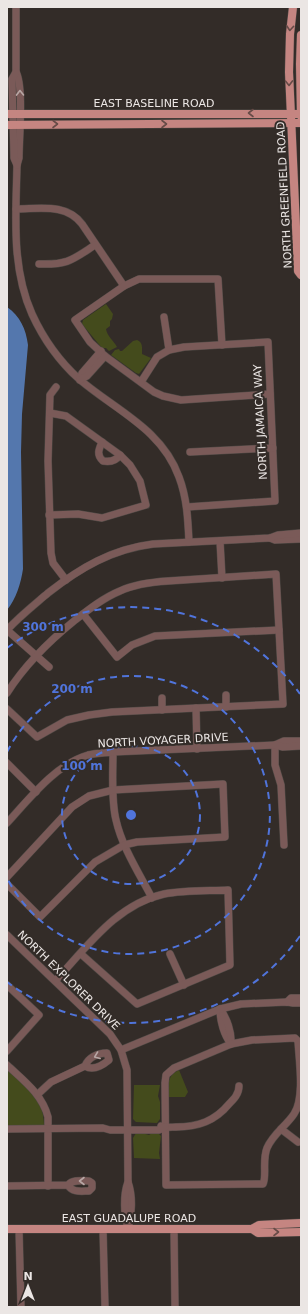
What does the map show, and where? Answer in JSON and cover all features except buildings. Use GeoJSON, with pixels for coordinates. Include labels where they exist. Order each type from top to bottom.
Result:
{"type":"FeatureCollection","features":[{"type":"Feature","properties":{"kind":"main road","name":"NORTH GREENFIELD ROAD"},"geometry":{"type":"LineString","coordinates":[[293,7],[289,54],[290,113],[298,205],[298,271],[301,275]]}},
{"type":"Feature","properties":{"kind":"main road"},"geometry":{"type":"LineString","coordinates":[[301,35],[301,114]]}},
{"type":"Feature","properties":{"kind":"main road","name":"EAST BASELINE ROAD"},"geometry":{"type":"LineString","coordinates":[[13,114],[301,114]]}},
{"type":"Feature","properties":{"kind":"main road"},"geometry":{"type":"LineString","coordinates":[[137,114],[138,124]]}},
{"type":"Feature","properties":{"kind":"main road","name":"EAST BASELINE ROAD"},"geometry":{"type":"LineString","coordinates":[[13,125],[301,123]]}},
{"type":"Feature","properties":{"kind":"main road","name":"EAST GUADALUPE ROAD"},"geometry":{"type":"LineString","coordinates":[[7,1229],[252,1229],[259,1225],[301,1224]]}},
{"type":"Feature","properties":{"kind":"main road","name":"EAST GUADALUPE ROAD"},"geometry":{"type":"LineString","coordinates":[[252,1229],[258,1233],[301,1232]]}},
{"type":"Feature","properties":{"kind":"street"},"geometry":{"type":"LineString","coordinates":[[16,7],[16,72],[20,78],[13,114],[14,158],[17,165],[17,258],[28,306],[41,332],[54,352],[71,372],[141,425],[158,442],[169,456],[179,476],[187,507],[189,542]]}},
{"type":"Feature","properties":{"kind":"street"},"geometry":{"type":"LineString","coordinates":[[16,209],[55,209],[69,212],[78,220],[124,286]]}},
{"type":"Feature","properties":{"kind":"street"},"geometry":{"type":"LineString","coordinates":[[39,264],[54,265],[67,262],[95,245]]}},
{"type":"Feature","properties":{"kind":"street"},"geometry":{"type":"LineString","coordinates":[[141,382],[157,357],[169,350],[184,347],[222,345],[218,278],[140,279],[124,286],[75,320],[90,342],[103,354],[141,382],[163,396],[181,400],[270,394]]}},
{"type":"Feature","properties":{"kind":"street"},"geometry":{"type":"LineString","coordinates":[[164,317],[169,350]]}},
{"type":"Feature","properties":{"kind":"street","name":"NORTH JAMAICA WAY"},"geometry":{"type":"LineString","coordinates":[[187,507],[275,501],[268,342],[222,345]]}},
{"type":"Feature","properties":{"kind":"street"},"geometry":{"type":"LineString","coordinates":[[80,380],[87,376],[103,354]]}},
{"type":"Feature","properties":{"kind":"street"},"geometry":{"type":"LineString","coordinates":[[56,387],[50,395],[48,461],[49,515],[52,558],[56,568],[66,580]]}},
{"type":"Feature","properties":{"kind":"street"},"geometry":{"type":"LineString","coordinates":[[49,515],[78,514],[102,518],[146,506],[140,481],[130,465],[120,455],[66,416],[50,413]]}},
{"type":"Feature","properties":{"kind":"street"},"geometry":{"type":"LineString","coordinates":[[102,442],[98,453],[103,461],[117,459],[120,455]]}},
{"type":"Feature","properties":{"kind":"street"},"geometry":{"type":"LineString","coordinates":[[190,452],[272,448]]}},
{"type":"Feature","properties":{"kind":"street"},"geometry":{"type":"LineString","coordinates":[[49,667],[7,630],[26,611],[66,580],[97,560],[126,550],[153,544],[270,538],[278,535],[301,533]]}},
{"type":"Feature","properties":{"kind":"street"},"geometry":{"type":"LineString","coordinates":[[270,538],[275,540],[301,539]]}},
{"type":"Feature","properties":{"kind":"street"},"geometry":{"type":"LineString","coordinates":[[220,541],[222,578]]}},
{"type":"Feature","properties":{"kind":"street"},"geometry":{"type":"LineString","coordinates":[[7,693],[25,668],[49,641],[83,614],[106,598],[121,590],[168,580],[276,574],[283,704],[112,712],[67,720],[37,737],[7,709]]}},
{"type":"Feature","properties":{"kind":"street"},"geometry":{"type":"LineString","coordinates":[[83,614],[117,658],[132,645],[155,636],[279,630]]}},
{"type":"Feature","properties":{"kind":"street"},"geometry":{"type":"LineString","coordinates":[[226,695],[226,707]]}},
{"type":"Feature","properties":{"kind":"street"},"geometry":{"type":"LineString","coordinates":[[162,698],[162,710]]}},
{"type":"Feature","properties":{"kind":"street"},"geometry":{"type":"LineString","coordinates":[[196,708],[197,749]]}},
{"type":"Feature","properties":{"kind":"street","name":"NORTH VOYAGER DRIVE"},"geometry":{"type":"LineString","coordinates":[[7,823],[61,768],[73,761],[89,755],[113,752],[275,745],[284,742],[301,741]]}},
{"type":"Feature","properties":{"kind":"street"},"geometry":{"type":"LineString","coordinates":[[275,745],[275,765],[281,785],[284,845]]}},
{"type":"Feature","properties":{"kind":"street","name":"NORTH VOYAGER DRIVE"},"geometry":{"type":"LineString","coordinates":[[275,745],[283,747],[301,746]]}},
{"type":"Feature","properties":{"kind":"street"},"geometry":{"type":"LineString","coordinates":[[113,752],[113,790],[116,819],[124,845],[152,898]]}},
{"type":"Feature","properties":{"kind":"street"},"geometry":{"type":"LineString","coordinates":[[7,763],[36,792]]}},
{"type":"Feature","properties":{"kind":"street"},"geometry":{"type":"LineString","coordinates":[[7,877],[72,807],[90,796],[113,790],[223,784],[225,837],[143,841],[124,845],[95,862],[40,916],[7,884]]}},
{"type":"Feature","properties":{"kind":"street"},"geometry":{"type":"LineString","coordinates":[[56,980],[112,920],[127,909],[152,898],[179,892],[228,890],[230,965],[137,1004],[81,954]]}},
{"type":"Feature","properties":{"kind":"street","name":"NORTH EXPLORER DRIVE"},"geometry":{"type":"LineString","coordinates":[[7,935],[56,980],[110,1034],[121,1050],[127,1070],[128,1182],[126,1189],[126,1221],[128,1229]]}},
{"type":"Feature","properties":{"kind":"street"},"geometry":{"type":"LineString","coordinates":[[170,954],[184,985]]}},
{"type":"Feature","properties":{"kind":"street"},"geometry":{"type":"LineString","coordinates":[[7,985],[39,1015],[7,1051]]}},
{"type":"Feature","properties":{"kind":"street"},"geometry":{"type":"LineString","coordinates":[[287,1002],[291,998],[301,998]]}},
{"type":"Feature","properties":{"kind":"street"},"geometry":{"type":"LineString","coordinates":[[121,1050],[220,1009],[242,1004],[287,1002],[301,1003]]}},
{"type":"Feature","properties":{"kind":"street"},"geometry":{"type":"LineString","coordinates":[[220,1009],[224,1014],[232,1038],[232,1044]]}},
{"type":"Feature","properties":{"kind":"street"},"geometry":{"type":"LineString","coordinates":[[297,1039],[300,1098],[295,1113],[272,1139],[266,1150],[263,1184],[166,1185],[165,1083],[168,1072],[174,1068],[232,1044],[252,1040],[297,1039]]}},
{"type":"Feature","properties":{"kind":"street"},"geometry":{"type":"LineString","coordinates":[[7,1065],[38,1094],[45,1106],[48,1117],[48,1186]]}},
{"type":"Feature","properties":{"kind":"street"},"geometry":{"type":"LineString","coordinates":[[38,1094],[51,1082],[84,1066]]}},
{"type":"Feature","properties":{"kind":"street"},"geometry":{"type":"LineString","coordinates":[[7,1129],[103,1128],[110,1130],[158,1125],[165,1128],[191,1126],[208,1121],[221,1113],[238,1093],[239,1086]]}},
{"type":"Feature","properties":{"kind":"street"},"geometry":{"type":"LineString","coordinates":[[281,1130],[298,1142]]}},
{"type":"Feature","properties":{"kind":"street"},"geometry":{"type":"LineString","coordinates":[[7,1186],[68,1185]]}},
{"type":"Feature","properties":{"kind":"street"},"geometry":{"type":"LineString","coordinates":[[19,1229],[21,1307]]}},
{"type":"Feature","properties":{"kind":"street"},"geometry":{"type":"LineString","coordinates":[[102,1229],[105,1307]]}},
{"type":"Feature","properties":{"kind":"street"},"geometry":{"type":"LineString","coordinates":[[174,1229],[176,1307]]}},
{"type":"Feature","properties":{"kind":"green space"},"geometry":{"type":"Polygon","coordinates":[[[106,304],[113,314],[110,321],[110,326],[106,329],[117,347],[109,351],[106,348],[102,348],[82,324],[83,320],[106,304]]]}},
{"type":"Feature","properties":{"kind":"green space"},"geometry":{"type":"Polygon","coordinates":[[[137,340],[141,344],[142,354],[151,358],[139,374],[111,355],[115,350],[119,349],[122,351],[133,341],[137,340]]]}},
{"type":"Feature","properties":{"kind":"green space"},"geometry":{"type":"Polygon","coordinates":[[[7,1067],[33,1092],[38,1099],[44,1126],[7,1125],[7,1067]]]}},
{"type":"Feature","properties":{"kind":"green space"},"geometry":{"type":"Polygon","coordinates":[[[179,1070],[188,1092],[185,1097],[169,1097],[170,1078],[179,1070]]]}},
{"type":"Feature","properties":{"kind":"green space"},"geometry":{"type":"Polygon","coordinates":[[[134,1085],[160,1085],[158,1096],[160,1102],[160,1119],[157,1123],[136,1122],[133,1119],[134,1085]]]}},
{"type":"Feature","properties":{"kind":"green space"},"geometry":{"type":"Polygon","coordinates":[[[136,1133],[149,1135],[152,1133],[158,1133],[161,1136],[159,1153],[160,1159],[134,1158],[133,1138],[136,1133]]]}},
{"type":"Feature","properties":{"kind":"water"},"geometry":{"type":"Polygon","coordinates":[[[7,307],[22,323],[28,345],[22,414],[21,452],[23,569],[18,591],[7,610],[7,307]]]}}]}
